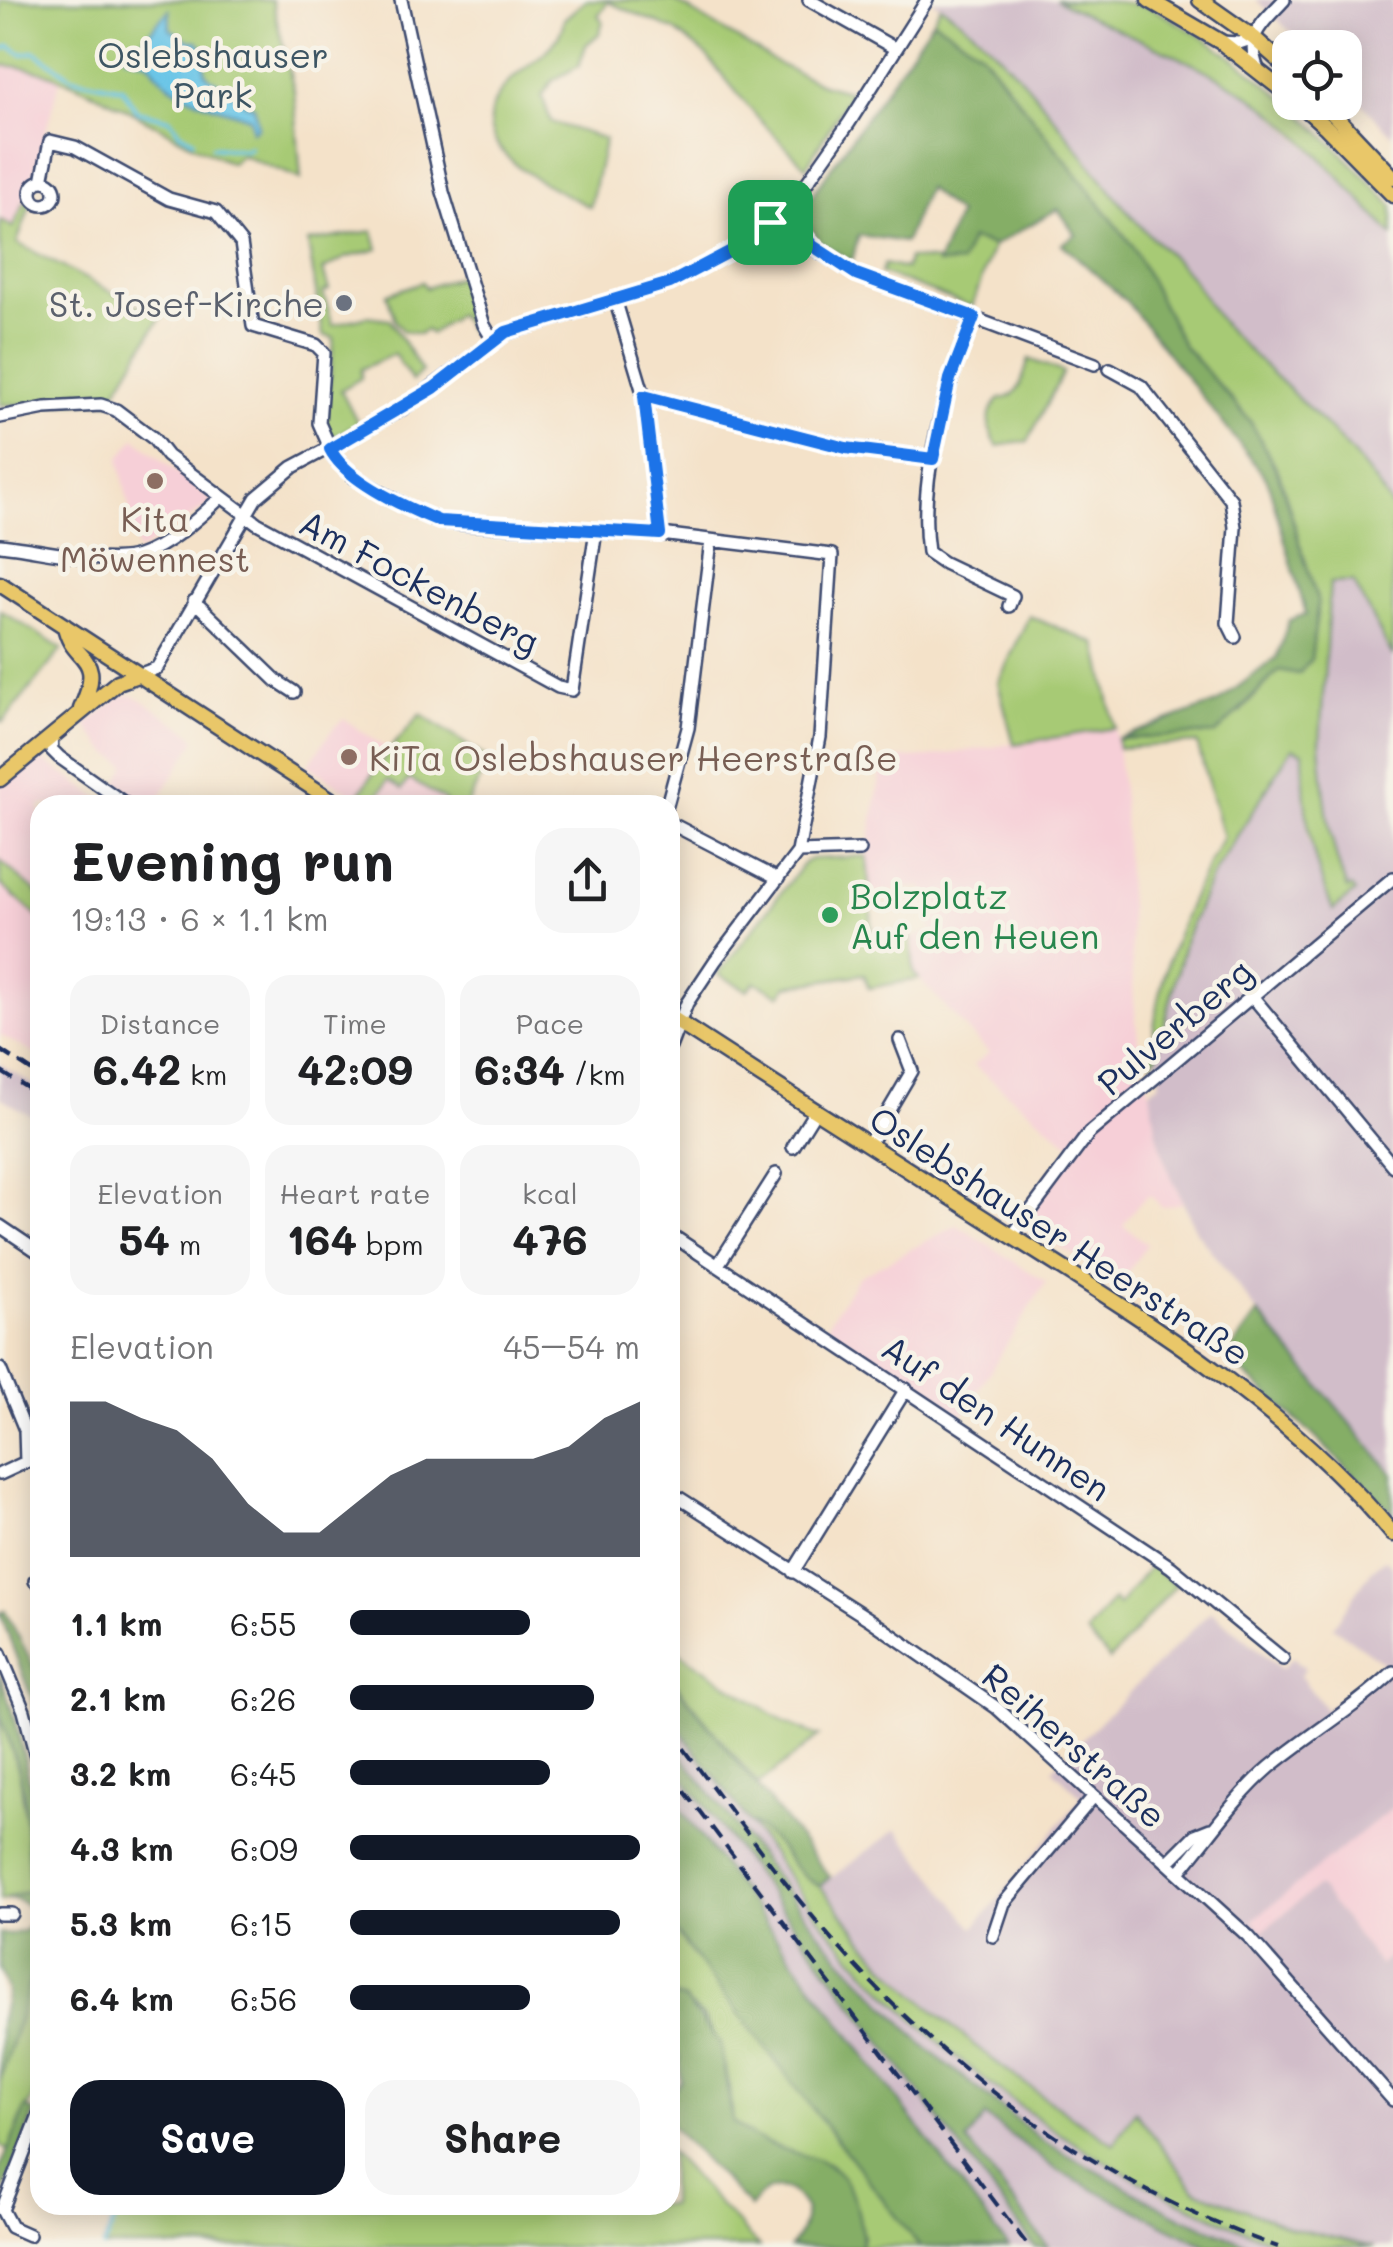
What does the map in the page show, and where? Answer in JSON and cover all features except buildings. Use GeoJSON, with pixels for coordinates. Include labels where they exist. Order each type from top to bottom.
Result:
{"type":"FeatureCollection","features":[{"type":"Feature","properties":{"kind":"main road"},"geometry":{"type":"LineString","coordinates":[[1150,0],[1221,42],[1272,81]]}},
{"type":"Feature","properties":{"kind":"main road"},"geometry":{"type":"LineString","coordinates":[[1200,0],[1272,54]]}},
{"type":"Feature","properties":{"kind":"main road"},"geometry":{"type":"LineString","coordinates":[[1319,120],[1393,195]]}},
{"type":"Feature","properties":{"kind":"main road"},"geometry":{"type":"LineString","coordinates":[[1339,120],[1393,177]]}},
{"type":"Feature","properties":{"kind":"main road"},"geometry":{"type":"LineString","coordinates":[[0,584],[324,795]]}},
{"type":"Feature","properties":{"kind":"main road"},"geometry":{"type":"LineString","coordinates":[[65,625],[91,674],[91,685],[80,712]]}},
{"type":"Feature","properties":{"kind":"main road"},"geometry":{"type":"LineString","coordinates":[[0,779],[118,682],[138,675]]}},
{"type":"Feature","properties":{"kind":"main road","name":"Oslebshauser Heerstraße"},"geometry":{"type":"LineString","coordinates":[[680,1023],[1209,1365],[1302,1443],[1376,1512],[1393,1534]]}},
{"type":"Feature","properties":{"kind":"street"},"geometry":{"type":"LineString","coordinates":[[401,0],[443,192],[484,325],[493,340]]}},
{"type":"Feature","properties":{"kind":"street"},"geometry":{"type":"LineString","coordinates":[[810,0],[896,48]]}},
{"type":"Feature","properties":{"kind":"street"},"geometry":{"type":"LineString","coordinates":[[138,675],[157,668],[244,516],[268,485],[293,467],[434,388],[493,340],[523,326],[670,283],[704,266],[770,222],[806,184],[926,0]]}},
{"type":"Feature","properties":{"kind":"street"},"geometry":{"type":"LineString","coordinates":[[1258,69],[1251,52],[1254,38],[1284,0]]}},
{"type":"Feature","properties":{"kind":"street"},"geometry":{"type":"LineString","coordinates":[[1221,42],[1239,43],[1254,38]]}},
{"type":"Feature","properties":{"kind":"street"},"geometry":{"type":"LineString","coordinates":[[42,182],[50,141],[75,148],[168,199],[216,212],[241,243],[253,326],[316,346],[324,354],[319,423],[330,449],[354,477],[417,512],[439,521],[660,534],[832,555],[820,737],[798,852],[715,960],[680,1013]]}},
{"type":"Feature","properties":{"kind":"street"},"geometry":{"type":"LineString","coordinates":[[782,210],[813,246]]}},
{"type":"Feature","properties":{"kind":"street"},"geometry":{"type":"LineString","coordinates":[[770,222],[856,274],[1096,364]]}},
{"type":"Feature","properties":{"kind":"street"},"geometry":{"type":"LineString","coordinates":[[615,300],[644,396],[660,534]]}},
{"type":"Feature","properties":{"kind":"street"},"geometry":{"type":"LineString","coordinates":[[974,317],[950,379],[933,459],[925,532],[928,552],[1013,596],[1009,606]]}},
{"type":"Feature","properties":{"kind":"street"},"geometry":{"type":"LineString","coordinates":[[1110,369],[1141,386],[1231,500],[1235,527],[1228,623],[1235,637]]}},
{"type":"Feature","properties":{"kind":"street"},"geometry":{"type":"LineString","coordinates":[[644,396],[846,448],[933,459]]}},
{"type":"Feature","properties":{"kind":"street","name":"Am Fockenberg"},"geometry":{"type":"LineString","coordinates":[[0,418],[45,408],[109,407],[153,438],[167,456],[244,516],[558,687],[572,690],[596,530]]}},
{"type":"Feature","properties":{"kind":"street"},"geometry":{"type":"LineString","coordinates":[[0,545],[99,558],[136,557],[166,542],[220,498]]}},
{"type":"Feature","properties":{"kind":"street"},"geometry":{"type":"LineString","coordinates":[[669,795],[688,728],[711,541]]}},
{"type":"Feature","properties":{"kind":"street"},"geometry":{"type":"LineString","coordinates":[[194,601],[277,681],[294,692]]}},
{"type":"Feature","properties":{"kind":"street"},"geometry":{"type":"LineString","coordinates":[[51,737],[52,750],[58,757],[113,795]]}},
{"type":"Feature","properties":{"kind":"street"},"geometry":{"type":"LineString","coordinates":[[680,829],[778,879]]}},
{"type":"Feature","properties":{"kind":"street"},"geometry":{"type":"LineString","coordinates":[[798,852],[860,850]]}},
{"type":"Feature","properties":{"kind":"street","name":"Pulverberg"},"geometry":{"type":"LineString","coordinates":[[1012,1236],[1089,1134],[1393,878]]}},
{"type":"Feature","properties":{"kind":"street"},"geometry":{"type":"LineString","coordinates":[[1252,996],[1393,1166]]}},
{"type":"Feature","properties":{"kind":"street"},"geometry":{"type":"LineString","coordinates":[[869,1144],[912,1071],[900,1040]]}},
{"type":"Feature","properties":{"kind":"street"},"geometry":{"type":"LineString","coordinates":[[793,1147],[816,1110]]}},
{"type":"Feature","properties":{"kind":"street"},"geometry":{"type":"LineString","coordinates":[[718,1265],[776,1174]]}},
{"type":"Feature","properties":{"kind":"street"},"geometry":{"type":"LineString","coordinates":[[0,1226],[30,1246]]}},
{"type":"Feature","properties":{"kind":"street","name":"Auf den Hunnen"},"geometry":{"type":"LineString","coordinates":[[680,1240],[1171,1567],[1284,1660]]}},
{"type":"Feature","properties":{"kind":"street"},"geometry":{"type":"LineString","coordinates":[[0,1369],[25,1430],[26,1462],[0,1474]]}},
{"type":"Feature","properties":{"kind":"street"},"geometry":{"type":"LineString","coordinates":[[793,1572],[906,1390]]}},
{"type":"Feature","properties":{"kind":"street","name":"Reiherstraße"},"geometry":{"type":"LineString","coordinates":[[680,1499],[997,1708],[1248,1936],[1393,2100]]}},
{"type":"Feature","properties":{"kind":"street"},"geometry":{"type":"LineString","coordinates":[[0,1653],[30,1733]]}},
{"type":"Feature","properties":{"kind":"street"},"geometry":{"type":"LineString","coordinates":[[1179,1872],[1204,1843],[1210,1829],[1268,1769],[1393,1672]]}},
{"type":"Feature","properties":{"kind":"street"},"geometry":{"type":"LineString","coordinates":[[993,1936],[1004,1903],[1094,1796]]}},
{"type":"Feature","properties":{"kind":"street"},"geometry":{"type":"LineString","coordinates":[[1168,1862],[1195,1835],[1210,1829]]}},
{"type":"Feature","properties":{"kind":"street"},"geometry":{"type":"LineString","coordinates":[[28,2235],[11,2227],[2,2210],[30,2138]]}},
{"type":"Feature","properties":{"kind":"shaded area"},"geometry":{"type":"Polygon","coordinates":[[[932,0],[1056,0],[1221,78],[1259,102],[1272,114],[1272,120],[1278,120],[1315,154],[1393,235],[1393,510],[1334,435],[1225,327],[1188,274],[1136,221],[1033,91],[983,37],[932,0]]]}},
{"type":"Feature","properties":{"kind":"shaded area"},"geometry":{"type":"Polygon","coordinates":[[[1256,0],[1393,0],[1393,136],[1362,104],[1362,30],[1289,30],[1256,0]]]}},
{"type":"Feature","properties":{"kind":"shaded area"},"geometry":{"type":"Polygon","coordinates":[[[0,66],[61,77],[33,177],[13,228],[0,220],[0,66]]]}},
{"type":"Feature","properties":{"kind":"shaded area","name":"Kita Möwennest"},"geometry":{"type":"Polygon","coordinates":[[[135,438],[213,502],[138,552],[119,459],[135,438]]]}},
{"type":"Feature","properties":{"kind":"shaded area"},"geometry":{"type":"Polygon","coordinates":[[[1330,582],[1353,582],[1393,657],[1393,1474],[1258,1313],[1196,1231],[1167,1167],[1150,1091],[1160,1083],[1157,1056],[1163,1022],[1185,940],[1209,881],[1292,748],[1303,751],[1308,838],[1333,910],[1355,892],[1347,890],[1334,855],[1320,743],[1330,582]]]}},
{"type":"Feature","properties":{"kind":"shaded area"},"geometry":{"type":"Polygon","coordinates":[[[121,696],[139,698],[196,740],[161,795],[126,795],[115,788],[126,765],[107,752],[85,725],[121,696]]]}},
{"type":"Feature","properties":{"kind":"shaded area","name":"KiTa Oslebshauser Heerstraße"},"geometry":{"type":"Polygon","coordinates":[[[344,719],[389,750],[358,795],[308,765],[344,719]]]}},
{"type":"Feature","properties":{"kind":"shaded area"},"geometry":{"type":"Polygon","coordinates":[[[1115,728],[1141,1070],[1150,1091],[1167,1167],[1183,1203],[1162,1207],[1149,1194],[1136,1207],[1123,1225],[1147,1244],[1120,1284],[1020,1222],[1075,1148],[973,1065],[989,1053],[914,973],[911,938],[932,931],[923,887],[869,893],[867,856],[883,759],[928,757],[1115,728]]]}},
{"type":"Feature","properties":{"kind":"shaded area"},"geometry":{"type":"Polygon","coordinates":[[[37,752],[44,761],[95,795],[30,795],[30,886],[0,861],[0,781],[37,752]]]}},
{"type":"Feature","properties":{"kind":"shaded area"},"geometry":{"type":"Polygon","coordinates":[[[408,778],[436,795],[378,795],[388,780],[408,778]]]}},
{"type":"Feature","properties":{"kind":"shaded area"},"geometry":{"type":"Polygon","coordinates":[[[0,884],[30,910],[30,1052],[0,1035],[0,884]]]}},
{"type":"Feature","properties":{"kind":"shaded area"},"geometry":{"type":"Polygon","coordinates":[[[0,1064],[30,1083],[30,1115],[0,1097],[0,1064]]]}},
{"type":"Feature","properties":{"kind":"shaded area"},"geometry":{"type":"Polygon","coordinates":[[[957,1225],[1046,1282],[962,1416],[826,1326],[858,1277],[957,1225]]]}},
{"type":"Feature","properties":{"kind":"shaded area"},"geometry":{"type":"Polygon","coordinates":[[[1385,1559],[1393,1567],[1393,1807],[1253,1920],[1263,1931],[1318,1886],[1380,1965],[1393,1954],[1393,2247],[1374,2247],[1292,2228],[1195,2190],[1136,2112],[1114,2145],[1000,2069],[887,1967],[820,1886],[897,1829],[974,1928],[1082,1797],[1052,1769],[1211,1611],[1282,1669],[1293,1657],[1305,1668],[1300,1676],[1326,1710],[1383,1662],[1333,1627],[1371,1571],[1385,1559]]]}},
{"type":"Feature","properties":{"kind":"shaded area"},"geometry":{"type":"Polygon","coordinates":[[[680,1730],[820,1919],[870,1975],[959,2059],[1069,2141],[1156,2192],[1293,2247],[1255,2247],[1174,2214],[1043,2141],[925,2047],[855,1974],[780,1886],[680,1754],[680,1730]]]}},
{"type":"Feature","properties":{"kind":"shaded area"},"geometry":{"type":"Polygon","coordinates":[[[680,1773],[1035,2247],[1008,2247],[680,1808],[680,1773]]]}},
{"type":"Feature","properties":{"kind":"shaded area"},"geometry":{"type":"Polygon","coordinates":[[[1393,1807],[1393,1954],[1380,1965],[1318,1886],[1263,1931],[1252,1920],[1393,1807]]]}},
{"type":"Feature","properties":{"kind":"shaded area"},"geometry":{"type":"Polygon","coordinates":[[[985,2116],[1057,2170],[1210,2247],[1048,2247],[967,2141],[985,2116]]]}},
{"type":"Feature","properties":{"kind":"green space","name":"Oslebshauser Park"},"geometry":{"type":"Polygon","coordinates":[[[0,0],[272,0],[294,91],[301,179],[241,155],[231,163],[83,88],[25,68],[0,66],[0,0]]]}},
{"type":"Feature","properties":{"kind":"green space"},"geometry":{"type":"Polygon","coordinates":[[[586,0],[673,0],[780,65],[851,92],[806,167],[757,117],[705,54],[674,30],[608,2],[598,16],[603,22],[599,34],[586,45],[579,66],[553,80],[542,96],[551,122],[605,139],[590,207],[546,184],[506,156],[494,139],[490,120],[496,99],[516,75],[546,52],[558,38],[564,19],[586,0]]]}},
{"type":"Feature","properties":{"kind":"green space"},"geometry":{"type":"Polygon","coordinates":[[[1056,0],[1115,2],[1148,7],[1165,15],[1212,43],[1272,89],[1272,112],[1208,72],[1056,0]]]}},
{"type":"Feature","properties":{"kind":"green space"},"geometry":{"type":"Polygon","coordinates":[[[941,6],[997,52],[1022,79],[1135,220],[1188,274],[1222,324],[1339,439],[1393,510],[1393,657],[1353,582],[1330,583],[1320,743],[1335,853],[1347,889],[1351,887],[1355,892],[1333,910],[1309,832],[1303,752],[1292,748],[1209,881],[1185,940],[1157,1056],[1151,1062],[1165,973],[1184,917],[1223,837],[1197,743],[1118,748],[1117,739],[1162,735],[1240,712],[1279,670],[1299,674],[1311,659],[1318,603],[1279,473],[1250,421],[1183,345],[1131,244],[981,52],[933,20],[941,6]]]}},
{"type":"Feature","properties":{"kind":"green space"},"geometry":{"type":"Polygon","coordinates":[[[933,20],[981,52],[1131,244],[1183,345],[1250,421],[1278,473],[1318,603],[1311,659],[1299,674],[1279,670],[1216,734],[1117,739],[1217,703],[1277,657],[1289,620],[1306,614],[1267,479],[1127,302],[1062,244],[1076,235],[1058,209],[993,246],[971,239],[961,263],[937,264],[958,214],[927,188],[905,242],[859,235],[852,261],[821,243],[800,213],[933,20]]]}},
{"type":"Feature","properties":{"kind":"green space"},"geometry":{"type":"Polygon","coordinates":[[[1281,120],[1307,120],[1345,156],[1393,206],[1393,235],[1281,120]]]}},
{"type":"Feature","properties":{"kind":"green space"},"geometry":{"type":"Polygon","coordinates":[[[25,201],[31,203],[17,243],[146,310],[159,303],[166,308],[110,401],[0,405],[0,220],[13,227],[25,201]]]}},
{"type":"Feature","properties":{"kind":"green space"},"geometry":{"type":"Polygon","coordinates":[[[373,231],[378,249],[345,258],[323,270],[329,290],[323,292],[333,325],[367,316],[389,319],[422,371],[412,381],[394,354],[361,369],[361,378],[341,390],[358,423],[332,438],[322,418],[326,418],[334,338],[323,335],[308,242],[373,231]]]}},
{"type":"Feature","properties":{"kind":"green space"},"geometry":{"type":"Polygon","coordinates":[[[971,239],[993,246],[972,307],[881,273],[884,264],[906,269],[908,258],[961,263],[971,239]]]}},
{"type":"Feature","properties":{"kind":"green space"},"geometry":{"type":"Polygon","coordinates":[[[460,276],[475,331],[471,333],[458,314],[431,334],[426,330],[419,334],[403,331],[395,321],[387,294],[422,282],[426,288],[460,276]]]}},
{"type":"Feature","properties":{"kind":"green space"},"geometry":{"type":"Polygon","coordinates":[[[1029,359],[1063,372],[1028,441],[998,446],[990,429],[992,410],[1000,399],[1017,390],[1029,359]]]}},
{"type":"Feature","properties":{"kind":"green space"},"geometry":{"type":"Polygon","coordinates":[[[0,610],[62,649],[3,722],[0,720],[0,610]]]}},
{"type":"Feature","properties":{"kind":"green space"},"geometry":{"type":"Polygon","coordinates":[[[1029,616],[1097,644],[1115,728],[1014,744],[998,683],[1029,616]]]}},
{"type":"Feature","properties":{"kind":"green space"},"geometry":{"type":"Polygon","coordinates":[[[421,714],[489,760],[472,795],[436,795],[409,779],[402,789],[388,780],[378,795],[358,795],[389,750],[421,714]]]}},
{"type":"Feature","properties":{"kind":"green space"},"geometry":{"type":"Polygon","coordinates":[[[867,856],[873,941],[911,938],[914,973],[919,979],[869,988],[864,974],[787,986],[781,995],[755,982],[747,990],[718,974],[804,863],[811,859],[867,856]]]}},
{"type":"Feature","properties":{"kind":"green space"},"geometry":{"type":"Polygon","coordinates":[[[0,861],[30,886],[30,910],[0,884],[0,861]]]}},
{"type":"Feature","properties":{"kind":"green space"},"geometry":{"type":"Polygon","coordinates":[[[1258,1313],[1393,1474],[1393,1514],[1226,1357],[1258,1313]]]}},
{"type":"Feature","properties":{"kind":"green space"},"geometry":{"type":"Polygon","coordinates":[[[1150,1566],[1176,1585],[1110,1660],[1086,1633],[1113,1600],[1118,1606],[1150,1566]]]}},
{"type":"Feature","properties":{"kind":"green space"},"geometry":{"type":"Polygon","coordinates":[[[5,1611],[30,1659],[30,1694],[0,1613],[5,1611]]]}},
{"type":"Feature","properties":{"kind":"green space"},"geometry":{"type":"Polygon","coordinates":[[[680,1653],[786,1723],[819,1736],[758,1785],[680,1689],[680,1653]]]}},
{"type":"Feature","properties":{"kind":"green space"},"geometry":{"type":"Polygon","coordinates":[[[0,1674],[30,1784],[30,1890],[20,1773],[0,1715],[0,1674]]]}},
{"type":"Feature","properties":{"kind":"green space"},"geometry":{"type":"Polygon","coordinates":[[[680,1690],[830,1877],[820,1886],[810,1880],[770,1837],[749,1822],[680,1730],[680,1690]]]}},
{"type":"Feature","properties":{"kind":"green space"},"geometry":{"type":"Polygon","coordinates":[[[0,1715],[20,1773],[30,1891],[0,1901],[0,1715]]]}},
{"type":"Feature","properties":{"kind":"green space"},"geometry":{"type":"Polygon","coordinates":[[[680,1754],[828,1944],[925,2047],[1043,2141],[1174,2214],[1255,2247],[1210,2247],[1194,2240],[1057,2170],[985,2116],[967,2141],[1048,2247],[1035,2247],[680,1773],[680,1754]]]}},
{"type":"Feature","properties":{"kind":"green space"},"geometry":{"type":"Polygon","coordinates":[[[680,1808],[1008,2247],[920,2247],[680,1938],[680,1808]]]}},
{"type":"Feature","properties":{"kind":"green space"},"geometry":{"type":"Polygon","coordinates":[[[749,1822],[770,1837],[800,1873],[820,1886],[880,1959],[915,1994],[969,2041],[1054,2104],[1114,2144],[1135,2111],[1195,2190],[1292,2228],[1374,2247],[1281,2244],[1150,2186],[1030,2113],[973,2071],[869,1974],[812,1908],[749,1822]]]}},
{"type":"Feature","properties":{"kind":"green space"},"geometry":{"type":"Polygon","coordinates":[[[30,1890],[30,1922],[29,1907],[6,1899],[30,1890]]]}},
{"type":"Feature","properties":{"kind":"green space"},"geometry":{"type":"Polygon","coordinates":[[[30,1922],[30,1978],[0,2080],[0,2025],[7,1991],[0,1968],[0,1933],[9,1935],[26,1930],[30,1922]]]}},
{"type":"Feature","properties":{"kind":"green space"},"geometry":{"type":"Polygon","coordinates":[[[680,1938],[920,2247],[861,2247],[863,2236],[831,2165],[755,2140],[733,2122],[720,2048],[701,2016],[680,2000],[680,1938]]]}},
{"type":"Feature","properties":{"kind":"green space"},"geometry":{"type":"Polygon","coordinates":[[[30,1982],[30,2102],[8,2151],[0,2145],[0,2080],[30,1982]]]}},
{"type":"Feature","properties":{"kind":"green space"},"geometry":{"type":"Polygon","coordinates":[[[680,1998],[720,2043],[733,2122],[767,2143],[835,2169],[854,2200],[861,2247],[790,2247],[803,2225],[806,2210],[793,2194],[779,2188],[764,2193],[750,2207],[680,2135],[680,1998]]]}},
{"type":"Feature","properties":{"kind":"green space"},"geometry":{"type":"Polygon","coordinates":[[[26,2107],[30,2109],[30,2124],[0,2199],[0,2169],[26,2107]]]}},
{"type":"Feature","properties":{"kind":"green space"},"geometry":{"type":"Polygon","coordinates":[[[680,2163],[759,2247],[102,2247],[117,2215],[680,2215],[680,2163]]]}},
{"type":"Feature","properties":{"kind":"water"},"geometry":{"type":"Polygon","coordinates":[[[169,10],[170,29],[189,41],[197,41],[211,57],[205,62],[207,76],[254,106],[258,127],[252,131],[250,118],[181,92],[149,62],[126,56],[125,48],[138,45],[169,10]]]}},
{"type":"Feature","properties":{"kind":"waterway"},"geometry":{"type":"LineString","coordinates":[[0,50],[10,46],[22,54],[35,52],[73,78],[122,88],[137,111],[170,119],[179,132],[193,140]]}},
{"type":"Feature","properties":{"kind":"waterway"},"geometry":{"type":"LineString","coordinates":[[212,147],[250,147]]}},
{"type":"Feature","properties":{"kind":"waterway"},"geometry":{"type":"LineString","coordinates":[[103,2247],[117,2215]]}},
{"type":"Feature","properties":{"kind":"railway"},"geometry":{"type":"LineString","coordinates":[[0,1050],[30,1070]]}},
{"type":"Feature","properties":{"kind":"railway"},"geometry":{"type":"LineString","coordinates":[[0,1071],[30,1090]]}},
{"type":"Feature","properties":{"kind":"railway"},"geometry":{"type":"LineString","coordinates":[[680,1743],[843,1952],[938,2046],[989,2088],[1097,2163],[1215,2223],[1278,2247]]}},
{"type":"Feature","properties":{"kind":"railway"},"geometry":{"type":"LineString","coordinates":[[680,1785],[1029,2247]]}},
{"type":"Feature","properties":{"kind":"place","name":"St. Josef-Kirche"},"geometry":{"type":"Point","coordinates":[344,303]}},
{"type":"Feature","properties":{"kind":"place","name":"Kita Möwennest"},"geometry":{"type":"Point","coordinates":[155,481]}},
{"type":"Feature","properties":{"kind":"place","name":"KiTa Oslebshauser Heerstraße"},"geometry":{"type":"Point","coordinates":[349,757]}},
{"type":"Feature","properties":{"kind":"place","name":"Bolzplatz Auf den Heuen"},"geometry":{"type":"Point","coordinates":[830,915]}},
{"type":"Feature","properties":{"kind":"route"},"geometry":{"type":"LineString","coordinates":[[782,210],[813,246],[856,274],[974,317],[950,379],[933,459],[846,448],[644,396],[660,534],[439,521],[354,477],[334,457],[330,449],[434,388],[506,332],[670,283],[731,251],[770,222],[782,210]]}}]}
